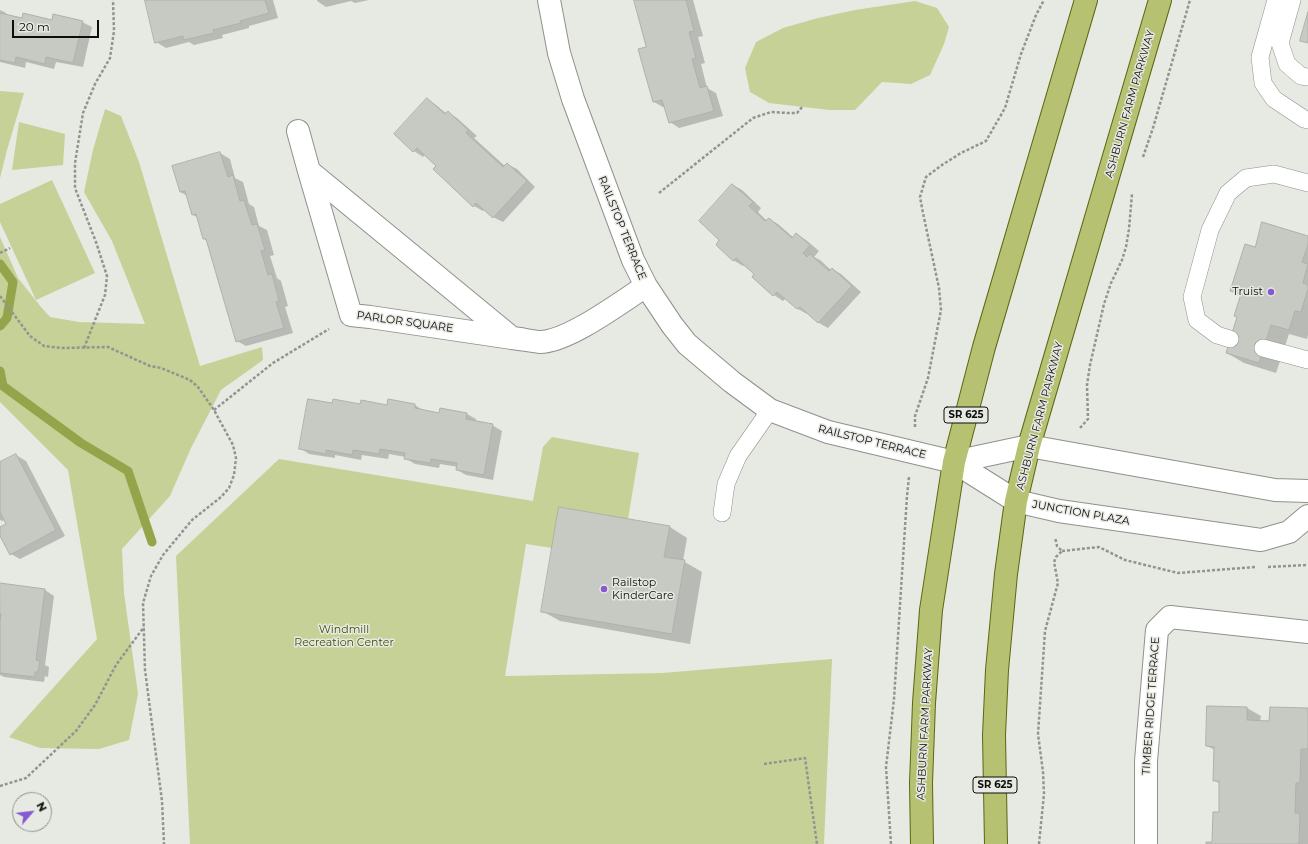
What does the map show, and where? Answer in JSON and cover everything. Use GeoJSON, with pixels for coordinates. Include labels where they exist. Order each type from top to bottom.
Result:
{"type":"FeatureCollection","features":[{"type":"Feature","properties":{"kind":"main road","name":"ASHBURN FARM PARKWAY"},"geometry":{"type":"LineString","coordinates":[[922,844],[921,783],[924,704],[931,610],[954,462],[984,347],[1086,0]]}},
{"type":"Feature","properties":{"kind":"main road","name":"ASHBURN FARM PARKWAY"},"geometry":{"type":"LineString","coordinates":[[996,844],[994,731],[997,670],[1006,574],[1016,501],[1029,446],[1160,0]]}},
{"type":"Feature","properties":{"kind":"street","name":"RAILSTOP TERRACE"},"geometry":{"type":"LineString","coordinates":[[549,0],[559,53],[572,99],[633,260],[646,286],[672,325],[687,344],[732,382],[770,410],[828,432],[954,462]]}},
{"type":"Feature","properties":{"kind":"street","name":"PARLOR SQUARE"},"geometry":{"type":"LineString","coordinates":[[298,131],[351,315],[541,342],[560,337],[582,327],[646,286]]}},
{"type":"Feature","properties":{"kind":"street"},"geometry":{"type":"LineString","coordinates":[[309,171],[512,338]]}},
{"type":"Feature","properties":{"kind":"street"},"geometry":{"type":"LineString","coordinates":[[954,462],[1029,446],[1276,490],[1308,491]]}},
{"type":"Feature","properties":{"kind":"street","name":"JUNCTION PLAZA"},"geometry":{"type":"LineString","coordinates":[[954,462],[1016,501],[1059,511],[1261,540],[1289,532],[1308,516]]}},
{"type":"Feature","properties":{"kind":"street","name":"TIMBER RIDGE TERRACE"},"geometry":{"type":"LineString","coordinates":[[1146,844],[1146,761],[1157,630],[1170,617],[1308,632]]}},
{"type":"Feature","properties":{"kind":"lane"},"geometry":{"type":"LineString","coordinates":[[1276,0],[1260,57],[1263,84],[1274,100],[1308,120]]}},
{"type":"Feature","properties":{"kind":"lane"},"geometry":{"type":"LineString","coordinates":[[1292,0],[1280,43],[1287,64],[1301,76],[1308,77]]}},
{"type":"Feature","properties":{"kind":"lane"},"geometry":{"type":"LineString","coordinates":[[1230,339],[1217,335],[1197,320],[1192,297],[1210,230],[1228,193],[1246,178],[1274,174],[1308,183]]}},
{"type":"Feature","properties":{"kind":"lane"},"geometry":{"type":"LineString","coordinates":[[1263,348],[1308,360]]}},
{"type":"Feature","properties":{"kind":"lane"},"geometry":{"type":"LineString","coordinates":[[722,514],[726,484],[738,456],[770,410]]}},
{"type":"Feature","properties":{"kind":"path"},"geometry":{"type":"LineString","coordinates":[[84,348],[105,296],[107,276],[96,242],[75,188],[75,163],[83,112],[94,84],[110,58],[114,31],[113,0]]}},
{"type":"Feature","properties":{"kind":"path"},"geometry":{"type":"LineString","coordinates":[[891,844],[886,767],[894,699],[907,496],[913,453],[915,416],[928,378],[941,310],[939,288],[922,213],[920,197],[926,177],[961,152],[986,141],[1005,108],[1021,54],[1036,14],[1044,0]]}},
{"type":"Feature","properties":{"kind":"path"},"geometry":{"type":"LineString","coordinates":[[1143,158],[1162,99],[1190,0]]}},
{"type":"Feature","properties":{"kind":"path"},"geometry":{"type":"LineString","coordinates":[[658,193],[753,118],[771,112],[788,114],[797,113],[803,106]]}},
{"type":"Feature","properties":{"kind":"path"},"geometry":{"type":"LineString","coordinates":[[1071,454],[1074,437],[1088,419],[1087,385],[1090,365],[1104,304],[1126,247],[1132,192]]}},
{"type":"Feature","properties":{"kind":"path"},"geometry":{"type":"LineString","coordinates":[[1,253],[10,248]]}},
{"type":"Feature","properties":{"kind":"path"},"geometry":{"type":"LineString","coordinates":[[0,296],[30,336],[44,346],[61,348],[108,347],[150,366],[161,368],[190,380],[198,387],[214,410],[233,444],[236,458],[234,475],[229,488],[221,497],[192,520],[163,555],[151,576],[143,603],[145,670],[162,801],[164,844]]}},
{"type":"Feature","properties":{"kind":"path"},"geometry":{"type":"LineString","coordinates":[[214,410],[273,363],[351,315]]}},
{"type":"Feature","properties":{"kind":"path"},"geometry":{"type":"LineString","coordinates":[[1059,511],[1054,539],[1057,546],[1062,551]]}},
{"type":"Feature","properties":{"kind":"path"},"geometry":{"type":"LineString","coordinates":[[1039,844],[1044,794],[1038,734],[1045,631],[1058,583],[1054,562],[1056,557],[1062,551],[1099,547],[1125,560],[1178,573],[1256,567]]}},
{"type":"Feature","properties":{"kind":"path"},"geometry":{"type":"LineString","coordinates":[[1263,567],[1308,565]]}},
{"type":"Feature","properties":{"kind":"path"},"geometry":{"type":"LineString","coordinates":[[0,786],[26,778],[76,731],[95,705],[116,665],[144,627]]}},
{"type":"Feature","properties":{"kind":"path"},"geometry":{"type":"LineString","coordinates":[[764,764],[805,758],[817,844]]}},
{"type":"Feature","properties":{"kind":"green space"},"geometry":{"type":"Polygon","coordinates":[[[915,1],[937,8],[949,27],[944,44],[930,75],[911,84],[882,82],[855,110],[830,110],[769,103],[750,92],[745,68],[756,42],[783,28],[818,18],[855,10],[915,1]]]}},
{"type":"Feature","properties":{"kind":"green space"},"geometry":{"type":"Polygon","coordinates":[[[0,91],[24,93],[0,178],[0,91]]]}},
{"type":"Feature","properties":{"kind":"green space"},"geometry":{"type":"Polygon","coordinates":[[[105,109],[121,116],[139,162],[200,366],[262,347],[263,360],[221,390],[191,448],[170,496],[122,549],[124,593],[138,694],[129,740],[99,749],[40,748],[9,737],[97,639],[68,470],[0,402],[0,237],[18,278],[50,317],[79,322],[145,324],[112,241],[84,192],[93,150],[105,109]]]}},
{"type":"Feature","properties":{"kind":"green space"},"geometry":{"type":"Polygon","coordinates":[[[19,122],[65,134],[63,165],[12,170],[19,122]]]}},
{"type":"Feature","properties":{"kind":"green space"},"geometry":{"type":"Polygon","coordinates":[[[52,180],[95,273],[36,300],[0,222],[0,204],[52,180]]]}},
{"type":"Feature","properties":{"kind":"green space","name":"Windmill Recreation Center"},"geometry":{"type":"Polygon","coordinates":[[[552,437],[639,453],[628,519],[559,507],[552,548],[526,544],[505,676],[662,673],[832,659],[824,844],[190,844],[176,556],[279,459],[533,501],[543,447],[552,437]]]}},
{"type":"Feature","properties":{"kind":"building"},"geometry":{"type":"Polygon","coordinates":[[[145,0],[265,0],[269,13],[240,21],[241,23],[213,30],[214,33],[184,40],[183,36],[155,43],[145,0]]]}},
{"type":"Feature","properties":{"kind":"building"},"geometry":{"type":"Polygon","coordinates":[[[634,0],[686,0],[694,31],[689,32],[696,58],[692,59],[700,88],[707,86],[714,111],[669,123],[662,100],[653,102],[638,49],[646,47],[634,0]]]}},
{"type":"Feature","properties":{"kind":"building"},"geometry":{"type":"Polygon","coordinates":[[[1308,12],[1308,43],[1300,41],[1308,12]]]}},
{"type":"Feature","properties":{"kind":"building"},"geometry":{"type":"Polygon","coordinates":[[[0,13],[22,18],[23,13],[52,20],[53,14],[83,21],[73,63],[46,57],[45,64],[16,57],[15,63],[0,60],[0,13]]]}},
{"type":"Feature","properties":{"kind":"building"},"geometry":{"type":"Polygon","coordinates":[[[427,98],[445,114],[448,111],[468,130],[466,133],[503,167],[507,163],[527,181],[493,218],[476,203],[473,207],[433,169],[436,166],[417,148],[413,152],[394,134],[427,98]]]}},
{"type":"Feature","properties":{"kind":"building"},"geometry":{"type":"Polygon","coordinates":[[[220,152],[228,177],[233,175],[240,201],[244,200],[252,225],[257,224],[265,250],[261,251],[268,275],[272,274],[279,301],[276,302],[284,328],[236,342],[206,239],[203,239],[196,214],[192,215],[185,191],[180,192],[172,166],[220,152]]]}},
{"type":"Feature","properties":{"kind":"building"},"geometry":{"type":"Polygon","coordinates":[[[732,184],[753,202],[749,206],[765,221],[769,218],[792,238],[796,233],[810,245],[803,253],[807,257],[810,254],[829,271],[832,268],[852,286],[818,323],[800,307],[797,309],[777,292],[773,296],[752,277],[754,274],[736,258],[733,261],[716,245],[719,240],[699,221],[732,184]]]}},
{"type":"Feature","properties":{"kind":"building","name":"Truist"},"geometry":{"type":"Polygon","coordinates":[[[1262,222],[1308,236],[1308,245],[1302,262],[1308,264],[1303,283],[1308,285],[1308,289],[1301,312],[1295,311],[1289,330],[1271,325],[1259,363],[1226,353],[1237,317],[1234,316],[1241,294],[1230,291],[1245,244],[1255,247],[1262,222]]]}},
{"type":"Feature","properties":{"kind":"building"},"geometry":{"type":"Polygon","coordinates":[[[308,399],[332,403],[333,399],[360,404],[361,400],[387,405],[388,399],[415,404],[415,408],[439,413],[440,408],[467,413],[466,419],[493,424],[484,475],[456,470],[457,463],[431,459],[430,463],[404,459],[405,453],[380,449],[379,454],[353,450],[352,455],[326,450],[326,454],[299,449],[308,399]]]}},
{"type":"Feature","properties":{"kind":"building"},"geometry":{"type":"Polygon","coordinates":[[[16,454],[56,530],[10,555],[0,536],[0,527],[6,524],[0,512],[0,462],[16,454]]]}},
{"type":"Feature","properties":{"kind":"building","name":"Railstop KinderCare"},"geometry":{"type":"Polygon","coordinates":[[[559,507],[670,526],[664,557],[685,560],[672,634],[541,612],[559,507]]]}},
{"type":"Feature","properties":{"kind":"building"},"geometry":{"type":"Polygon","coordinates":[[[0,583],[45,589],[36,660],[40,661],[38,672],[35,672],[35,677],[0,673],[0,583]]]}},
{"type":"Feature","properties":{"kind":"building"},"geometry":{"type":"Polygon","coordinates":[[[1207,706],[1247,707],[1247,720],[1269,721],[1270,707],[1308,708],[1308,749],[1301,749],[1300,783],[1296,783],[1295,813],[1300,813],[1299,844],[1206,844],[1206,842],[1212,842],[1213,812],[1219,812],[1219,781],[1213,781],[1214,747],[1206,746],[1207,706]]]}},
{"type":"Feature","properties":{"kind":"waterway"},"geometry":{"type":"LineString","coordinates":[[0,264],[13,282],[7,318],[0,326]]}},
{"type":"Feature","properties":{"kind":"waterway"},"geometry":{"type":"LineString","coordinates":[[0,371],[3,386],[81,443],[128,471],[152,542]]}},
{"type":"Feature","properties":{"kind":"place","name":"Truist"},"geometry":{"type":"Point","coordinates":[1271,292]}},
{"type":"Feature","properties":{"kind":"place","name":"Railstop KinderCare"},"geometry":{"type":"Point","coordinates":[604,589]}}]}
